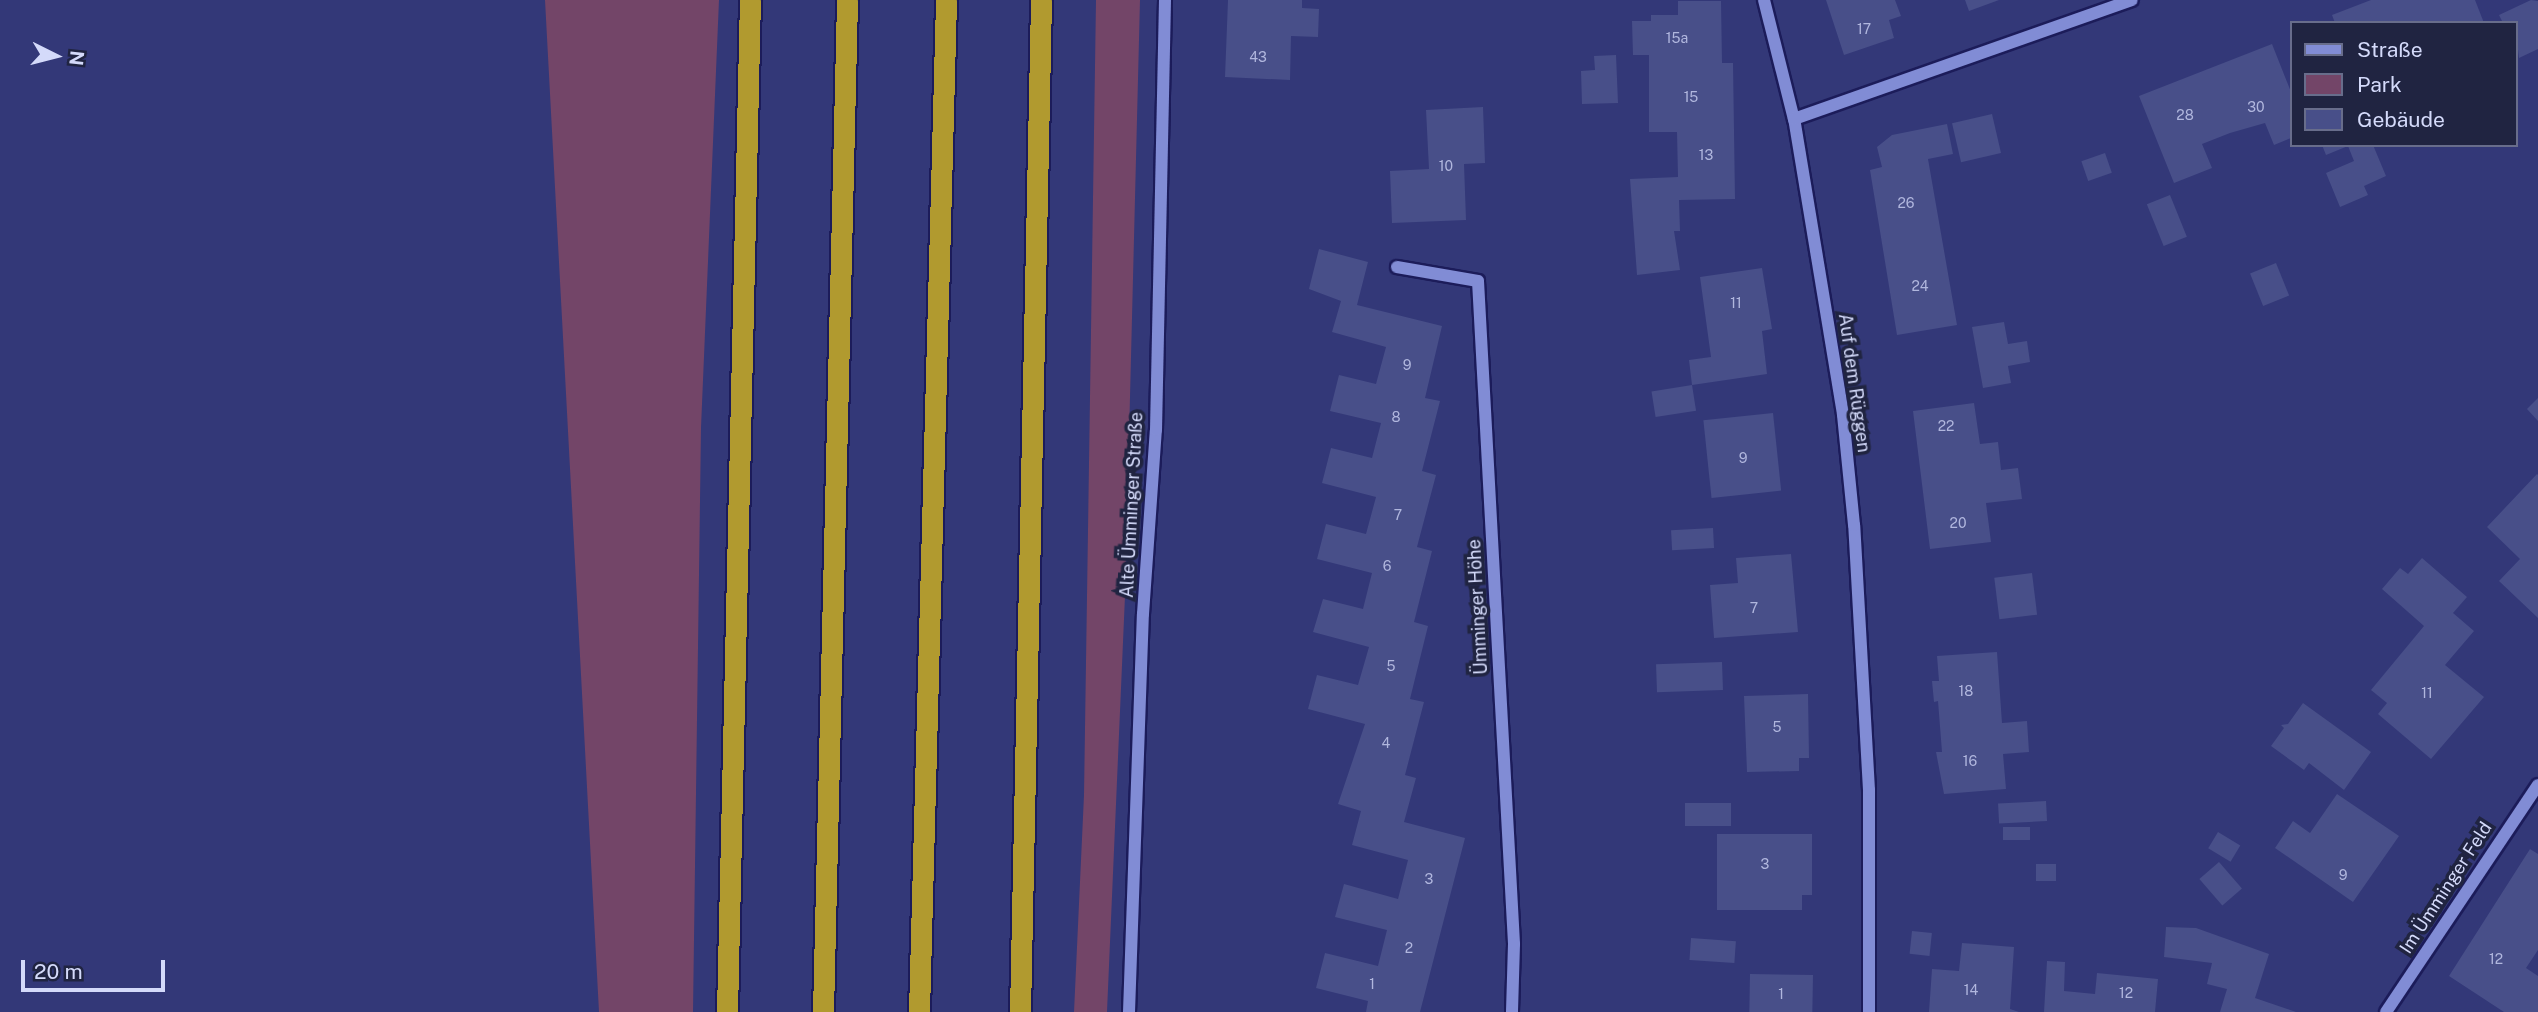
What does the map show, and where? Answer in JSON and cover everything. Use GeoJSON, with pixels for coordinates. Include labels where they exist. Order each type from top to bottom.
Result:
{"type":"FeatureCollection","features":[{"type":"Feature","properties":{"kind":"highway"},"geometry":{"type":"LineString","coordinates":[[727,1012],[750,0]]}},
{"type":"Feature","properties":{"kind":"highway"},"geometry":{"type":"LineString","coordinates":[[823,1012],[847,0]]}},
{"type":"Feature","properties":{"kind":"highway"},"geometry":{"type":"LineString","coordinates":[[919,1012],[946,0]]}},
{"type":"Feature","properties":{"kind":"highway"},"geometry":{"type":"LineString","coordinates":[[1020,1012],[1041,0]]}},
{"type":"Feature","properties":{"kind":"street","name":"Alte Ümminger Straße"},"geometry":{"type":"LineString","coordinates":[[1129,1012],[1143,614],[1156,430],[1166,0]]}},
{"type":"Feature","properties":{"kind":"street","name":"Auf dem Rüggen"},"geometry":{"type":"LineString","coordinates":[[1764,0],[1794,118],[1843,414],[1854,525],[1868,778],[1870,1012]]}},
{"type":"Feature","properties":{"kind":"street"},"geometry":{"type":"LineString","coordinates":[[1794,118],[2132,0]]}},
{"type":"Feature","properties":{"kind":"street","name":"Ümminger Höhe"},"geometry":{"type":"LineString","coordinates":[[1397,267],[1478,281],[1514,944],[1512,1012]]}},
{"type":"Feature","properties":{"kind":"street","name":"Im Ümminger Feld"},"geometry":{"type":"LineString","coordinates":[[2386,1012],[2538,785]]}},
{"type":"Feature","properties":{"kind":"green space"},"geometry":{"type":"Polygon","coordinates":[[[545,0],[719,0],[701,428],[693,1012],[599,1012],[545,0]]]}},
{"type":"Feature","properties":{"kind":"green space"},"geometry":{"type":"Polygon","coordinates":[[[1096,0],[1140,0],[1125,596],[1107,1012],[1074,1012],[1084,795],[1096,0]]]}},
{"type":"Feature","properties":{"kind":"building"},"geometry":{"type":"Polygon","coordinates":[[[1228,0],[1302,0],[1302,8],[1319,9],[1318,37],[1291,36],[1290,80],[1225,77],[1228,0]]]}},
{"type":"Feature","properties":{"kind":"building"},"geometry":{"type":"Polygon","coordinates":[[[1826,0],[1895,0],[1901,16],[1889,20],[1894,38],[1844,55],[1826,0]]]}},
{"type":"Feature","properties":{"kind":"building"},"geometry":{"type":"Polygon","coordinates":[[[1965,0],[1999,0],[1969,11],[1965,0]]]}},
{"type":"Feature","properties":{"kind":"building"},"geometry":{"type":"Polygon","coordinates":[[[2371,0],[2475,0],[2483,21],[2334,21],[2332,15],[2371,0]]]}},
{"type":"Feature","properties":{"kind":"building"},"geometry":{"type":"Polygon","coordinates":[[[2531,0],[2538,1],[2538,49],[2519,58],[2517,21],[2502,21],[2499,15],[2531,0]]]}},
{"type":"Feature","properties":{"kind":"building"},"geometry":{"type":"Polygon","coordinates":[[[1678,1],[1721,1],[1722,63],[1733,63],[1735,199],[1679,200],[1680,231],[1674,231],[1680,270],[1637,275],[1630,179],[1678,177],[1677,132],[1649,132],[1649,55],[1633,55],[1632,21],[1651,21],[1651,15],[1678,15],[1678,1]]]}},
{"type":"Feature","properties":{"kind":"building"},"geometry":{"type":"Polygon","coordinates":[[[2272,44],[2290,89],[2290,138],[2274,145],[2265,123],[2230,133],[2202,144],[2212,168],[2174,183],[2139,96],[2272,44]]]}},
{"type":"Feature","properties":{"kind":"building"},"geometry":{"type":"Polygon","coordinates":[[[1616,55],[1618,103],[1582,104],[1581,71],[1595,70],[1594,56],[1616,55]]]}},
{"type":"Feature","properties":{"kind":"building"},"geometry":{"type":"Polygon","coordinates":[[[1483,107],[1485,163],[1464,164],[1466,220],[1392,223],[1390,171],[1429,169],[1426,110],[1483,107]]]}},
{"type":"Feature","properties":{"kind":"building"},"geometry":{"type":"Polygon","coordinates":[[[1992,114],[2001,153],[1961,162],[1952,123],[1992,114]]]}},
{"type":"Feature","properties":{"kind":"building"},"geometry":{"type":"Polygon","coordinates":[[[1947,124],[1953,154],[1928,159],[1957,325],[1897,335],[1870,170],[1882,167],[1877,147],[1892,135],[1947,124]]]}},
{"type":"Feature","properties":{"kind":"building"},"geometry":{"type":"Polygon","coordinates":[[[2323,147],[2346,147],[2326,155],[2323,147]]]}},
{"type":"Feature","properties":{"kind":"building"},"geometry":{"type":"Polygon","coordinates":[[[2348,147],[2374,147],[2386,176],[2364,186],[2368,195],[2340,207],[2326,173],[2354,161],[2348,147]]]}},
{"type":"Feature","properties":{"kind":"building"},"geometry":{"type":"Polygon","coordinates":[[[2105,153],[2112,173],[2088,181],[2081,161],[2105,153]]]}},
{"type":"Feature","properties":{"kind":"building"},"geometry":{"type":"Polygon","coordinates":[[[2170,195],[2187,237],[2164,246],[2147,204],[2170,195]]]}},
{"type":"Feature","properties":{"kind":"building"},"geometry":{"type":"Polygon","coordinates":[[[1319,249],[1368,262],[1357,305],[1442,326],[1425,398],[1440,401],[1422,471],[1436,475],[1417,547],[1432,551],[1414,622],[1428,626],[1410,699],[1424,702],[1405,775],[1416,778],[1404,822],[1465,838],[1420,1012],[1366,1012],[1368,1001],[1316,988],[1325,953],[1378,966],[1387,930],[1335,917],[1344,884],[1398,899],[1408,860],[1352,845],[1361,811],[1338,804],[1365,724],[1308,709],[1317,675],[1358,685],[1369,647],[1313,632],[1323,599],[1363,609],[1372,573],[1317,559],[1326,524],[1366,534],[1376,497],[1322,483],[1331,448],[1372,458],[1381,423],[1330,411],[1339,375],[1376,384],[1386,347],[1332,332],[1341,301],[1309,289],[1319,249]]]}},
{"type":"Feature","properties":{"kind":"building"},"geometry":{"type":"Polygon","coordinates":[[[2276,263],[2289,295],[2263,306],[2250,273],[2276,263]]]}},
{"type":"Feature","properties":{"kind":"building"},"geometry":{"type":"Polygon","coordinates":[[[1762,268],[1772,329],[1762,331],[1767,374],[1692,385],[1689,360],[1711,357],[1700,277],[1762,268]]]}},
{"type":"Feature","properties":{"kind":"building"},"geometry":{"type":"Polygon","coordinates":[[[2004,322],[2008,344],[2027,341],[2030,362],[2008,366],[2011,383],[1983,388],[1972,327],[2004,322]]]}},
{"type":"Feature","properties":{"kind":"building"},"geometry":{"type":"Polygon","coordinates":[[[1692,385],[1696,411],[1656,417],[1652,391],[1692,385]]]}},
{"type":"Feature","properties":{"kind":"building"},"geometry":{"type":"Polygon","coordinates":[[[2538,398],[2538,421],[2527,409],[2538,398]]]}},
{"type":"Feature","properties":{"kind":"building"},"geometry":{"type":"Polygon","coordinates":[[[1974,403],[1980,444],[1998,442],[2001,470],[2018,468],[2022,499],[1986,503],[1991,542],[1930,549],[1913,411],[1974,403]]]}},
{"type":"Feature","properties":{"kind":"building"},"geometry":{"type":"Polygon","coordinates":[[[1773,413],[1781,491],[1712,498],[1703,420],[1773,413]]]}},
{"type":"Feature","properties":{"kind":"building"},"geometry":{"type":"Polygon","coordinates":[[[2537,474],[2538,618],[2499,581],[2520,559],[2487,527],[2537,474]]]}},
{"type":"Feature","properties":{"kind":"building"},"geometry":{"type":"Polygon","coordinates":[[[1713,528],[1714,548],[1672,550],[1671,530],[1713,528]]]}},
{"type":"Feature","properties":{"kind":"building"},"geometry":{"type":"Polygon","coordinates":[[[1791,554],[1798,632],[1714,638],[1710,585],[1738,583],[1736,558],[1791,554]]]}},
{"type":"Feature","properties":{"kind":"building"},"geometry":{"type":"Polygon","coordinates":[[[2422,558],[2467,597],[2453,613],[2474,631],[2445,665],[2484,697],[2431,759],[2378,714],[2387,703],[2371,690],[2424,626],[2382,589],[2400,568],[2408,574],[2422,558]]]}},
{"type":"Feature","properties":{"kind":"building"},"geometry":{"type":"Polygon","coordinates":[[[2032,573],[2037,615],[1999,619],[1994,578],[2032,573]]]}},
{"type":"Feature","properties":{"kind":"building"},"geometry":{"type":"Polygon","coordinates":[[[1997,652],[2002,723],[2027,721],[2029,752],[2003,754],[2006,789],[1944,794],[1936,752],[1942,752],[1938,701],[1934,702],[1932,681],[1939,681],[1937,656],[1997,652]]]}},
{"type":"Feature","properties":{"kind":"building"},"geometry":{"type":"Polygon","coordinates":[[[1722,662],[1723,690],[1657,692],[1656,664],[1722,662]]]}},
{"type":"Feature","properties":{"kind":"building"},"geometry":{"type":"Polygon","coordinates":[[[1808,694],[1809,758],[1799,758],[1799,771],[1747,772],[1744,696],[1808,694]]]}},
{"type":"Feature","properties":{"kind":"building"},"geometry":{"type":"Polygon","coordinates":[[[2303,703],[2371,752],[2344,790],[2309,763],[2304,770],[2271,746],[2284,728],[2281,725],[2288,724],[2303,703]]]}},
{"type":"Feature","properties":{"kind":"building"},"geometry":{"type":"Polygon","coordinates":[[[2337,794],[2399,836],[2353,902],[2275,848],[2293,821],[2310,833],[2337,794]]]}},
{"type":"Feature","properties":{"kind":"building"},"geometry":{"type":"Polygon","coordinates":[[[2046,801],[2047,821],[1999,823],[1998,804],[2046,801]]]}},
{"type":"Feature","properties":{"kind":"building"},"geometry":{"type":"Polygon","coordinates":[[[1685,803],[1731,803],[1731,826],[1685,826],[1685,803]]]}},
{"type":"Feature","properties":{"kind":"building"},"geometry":{"type":"Polygon","coordinates":[[[2003,827],[2030,827],[2030,840],[2003,840],[2003,827]]]}},
{"type":"Feature","properties":{"kind":"building"},"geometry":{"type":"Polygon","coordinates":[[[2218,832],[2240,845],[2231,862],[2208,848],[2218,832]]]}},
{"type":"Feature","properties":{"kind":"building"},"geometry":{"type":"Polygon","coordinates":[[[1717,834],[1812,834],[1812,895],[1802,895],[1802,910],[1717,910],[1717,834]]]}},
{"type":"Feature","properties":{"kind":"building"},"geometry":{"type":"Polygon","coordinates":[[[2530,849],[2538,854],[2538,950],[2526,968],[2538,976],[2538,1012],[2504,1012],[2449,976],[2530,849]]]}},
{"type":"Feature","properties":{"kind":"building"},"geometry":{"type":"Polygon","coordinates":[[[2219,862],[2242,888],[2222,905],[2199,879],[2219,862]]]}},
{"type":"Feature","properties":{"kind":"building"},"geometry":{"type":"Polygon","coordinates":[[[2036,864],[2056,864],[2056,881],[2036,881],[2036,864]]]}},
{"type":"Feature","properties":{"kind":"building"},"geometry":{"type":"Polygon","coordinates":[[[2166,927],[2196,928],[2269,954],[2255,998],[2296,1012],[2220,1012],[2227,989],[2207,984],[2212,963],[2164,957],[2166,927]]]}},
{"type":"Feature","properties":{"kind":"building"},"geometry":{"type":"Polygon","coordinates":[[[1912,931],[1932,933],[1929,956],[1910,954],[1912,931]]]}},
{"type":"Feature","properties":{"kind":"building"},"geometry":{"type":"Polygon","coordinates":[[[1691,938],[1736,941],[1734,963],[1689,960],[1691,938]]]}},
{"type":"Feature","properties":{"kind":"building"},"geometry":{"type":"Polygon","coordinates":[[[1962,943],[2014,947],[2010,1009],[2019,1012],[1929,1012],[1932,969],[1959,971],[1962,943]]]}},
{"type":"Feature","properties":{"kind":"building"},"geometry":{"type":"Polygon","coordinates":[[[2047,961],[2065,962],[2064,991],[2095,994],[2097,973],[2158,979],[2155,1012],[2044,1012],[2047,961]]]}},
{"type":"Feature","properties":{"kind":"building"},"geometry":{"type":"Polygon","coordinates":[[[1750,974],[1813,975],[1812,1012],[1749,1012],[1750,974]]]}}]}
